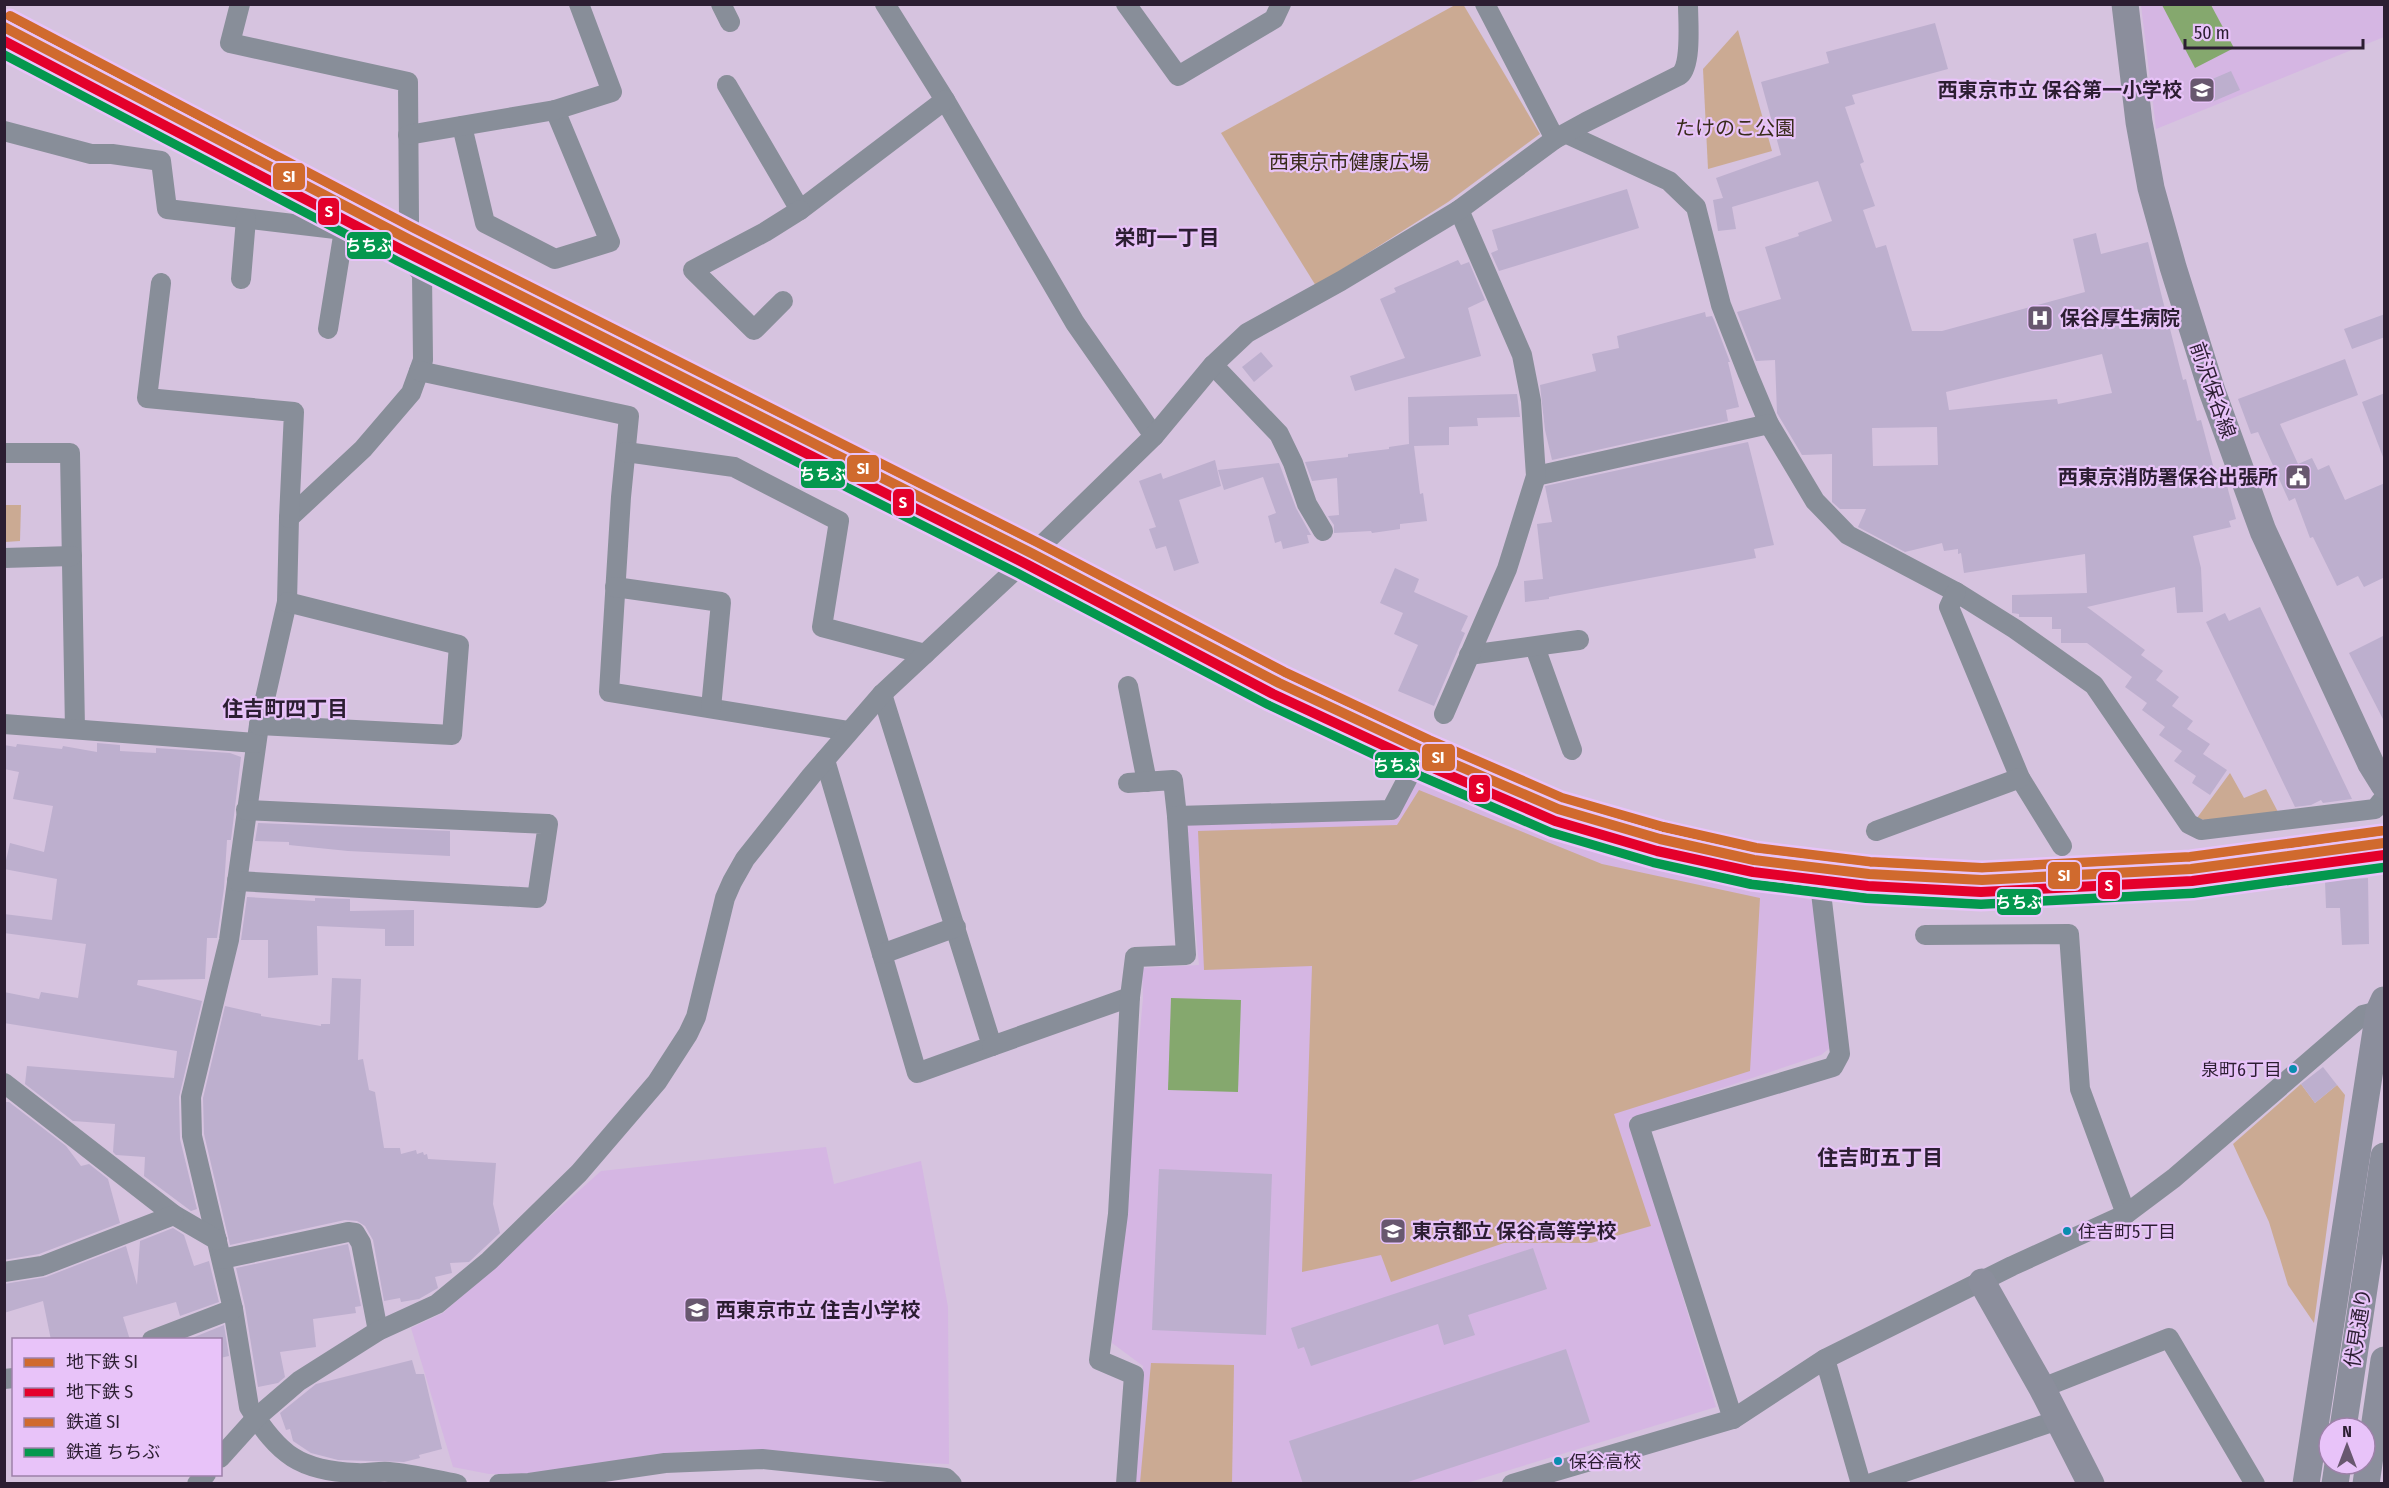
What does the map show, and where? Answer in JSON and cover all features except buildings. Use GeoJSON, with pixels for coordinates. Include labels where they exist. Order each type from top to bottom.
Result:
{"type":"FeatureCollection","features":[{"type":"Feature","properties":{"kind":"main road","name":"前沢保谷線"},"geometry":{"type":"LineString","coordinates":[[2125,4],[2139,122],[2151,188],[2212,391],[2264,531],[2371,764],[2385,785]]}},
{"type":"Feature","properties":{"kind":"main road"},"geometry":{"type":"LineString","coordinates":[[2306,1484],[2382,1005]]}},
{"type":"Feature","properties":{"kind":"main road","name":"伏見通り"},"geometry":{"type":"LineString","coordinates":[[2345,1416],[2385,1156]]}},
{"type":"Feature","properties":{"kind":"main road"},"geometry":{"type":"LineString","coordinates":[[1982,1282],[2042,1388],[2091,1484]]}},
{"type":"Feature","properties":{"kind":"main road","name":"伏見通り"},"geometry":{"type":"LineString","coordinates":[[2366,1484],[2385,1360]]}},
{"type":"Feature","properties":{"kind":"street"},"geometry":{"type":"LineString","coordinates":[[240,4],[230,43],[408,82],[409,222],[406,254]]}},
{"type":"Feature","properties":{"kind":"street"},"geometry":{"type":"LineString","coordinates":[[408,135],[555,110],[612,92],[579,4]]}},
{"type":"Feature","properties":{"kind":"street"},"geometry":{"type":"LineString","coordinates":[[885,4],[945,100],[1075,323],[1154,436]]}},
{"type":"Feature","properties":{"kind":"street"},"geometry":{"type":"LineString","coordinates":[[1126,4],[1178,76],[1274,19],[1281,4]]}},
{"type":"Feature","properties":{"kind":"street"},"geometry":{"type":"LineString","coordinates":[[1485,4],[1561,137],[1669,181],[1696,207],[1721,305],[1768,424],[1815,501],[1848,535],[1956,592],[2094,685],[2189,824],[2194,828],[2200,830],[2375,808],[2385,798]]}},
{"type":"Feature","properties":{"kind":"street"},"geometry":{"type":"LineString","coordinates":[[222,1456],[256,1418],[299,1381],[378,1331],[437,1304],[489,1261],[579,1173],[657,1082],[688,1034],[696,1017],[725,898],[745,859],[882,694],[1154,436],[1213,365],[1247,333],[1341,281],[1459,210],[1561,137],[1684,72],[1689,38],[1688,4]]}},
{"type":"Feature","properties":{"kind":"street"},"geometry":{"type":"LineString","coordinates":[[727,85],[800,210]]}},
{"type":"Feature","properties":{"kind":"street"},"geometry":{"type":"LineString","coordinates":[[783,301],[754,330],[693,270],[765,232],[800,210],[945,100]]}},
{"type":"Feature","properties":{"kind":"street"},"geometry":{"type":"LineString","coordinates":[[462,126],[485,223],[555,259],[610,242],[555,110]]}},
{"type":"Feature","properties":{"kind":"street"},"geometry":{"type":"LineString","coordinates":[[4,131],[91,154],[112,154],[161,161],[167,209],[344,230],[406,254],[422,274],[423,360],[411,393],[363,449],[290,518]]}},
{"type":"Feature","properties":{"kind":"street"},"geometry":{"type":"LineString","coordinates":[[1444,714],[1507,569],[1536,476],[1531,401],[1522,355],[1459,210]]}},
{"type":"Feature","properties":{"kind":"street"},"geometry":{"type":"LineString","coordinates":[[241,279],[246,219]]}},
{"type":"Feature","properties":{"kind":"street"},"geometry":{"type":"LineString","coordinates":[[328,329],[344,230]]}},
{"type":"Feature","properties":{"kind":"street"},"geometry":{"type":"LineString","coordinates":[[161,283],[147,398],[294,412],[286,602],[258,734],[229,940],[191,1097],[192,1137],[233,1309],[249,1407],[287,1454],[307,1466],[331,1472],[360,1474],[387,1472],[457,1484]]}},
{"type":"Feature","properties":{"kind":"street"},"geometry":{"type":"LineString","coordinates":[[1213,365],[1279,434],[1293,463],[1307,504],[1323,531]]}},
{"type":"Feature","properties":{"kind":"street"},"geometry":{"type":"LineString","coordinates":[[419,371],[629,416],[609,692],[849,731]]}},
{"type":"Feature","properties":{"kind":"street"},"geometry":{"type":"LineString","coordinates":[[1536,476],[1768,424]]}},
{"type":"Feature","properties":{"kind":"street"},"geometry":{"type":"LineString","coordinates":[[626,452],[734,467],[839,521],[822,627],[925,654]]}},
{"type":"Feature","properties":{"kind":"street"},"geometry":{"type":"LineString","coordinates":[[4,453],[70,453],[75,729]]}},
{"type":"Feature","properties":{"kind":"street"},"geometry":{"type":"LineString","coordinates":[[4,558],[72,556]]}},
{"type":"Feature","properties":{"kind":"street"},"geometry":{"type":"LineString","coordinates":[[615,587],[722,602],[711,708]]}},
{"type":"Feature","properties":{"kind":"street"},"geometry":{"type":"LineString","coordinates":[[1956,592],[1949,607],[2020,778],[2062,846]]}},
{"type":"Feature","properties":{"kind":"street"},"geometry":{"type":"LineString","coordinates":[[4,724],[75,729],[258,734],[452,735],[459,645],[286,602]]}},
{"type":"Feature","properties":{"kind":"street"},"geometry":{"type":"LineString","coordinates":[[1469,655],[1579,640]]}},
{"type":"Feature","properties":{"kind":"street"},"geometry":{"type":"LineString","coordinates":[[1535,647],[1572,750]]}},
{"type":"Feature","properties":{"kind":"street"},"geometry":{"type":"LineString","coordinates":[[1126,1484],[1134,1375],[1099,1360],[1118,1214],[1130,997],[1135,957],[1186,955],[1173,780],[1138,783],[1128,686]]}},
{"type":"Feature","properties":{"kind":"street"},"geometry":{"type":"LineString","coordinates":[[882,694],[992,1046]]}},
{"type":"Feature","properties":{"kind":"street"},"geometry":{"type":"LineString","coordinates":[[825,760],[917,1073],[1130,997]]}},
{"type":"Feature","properties":{"kind":"street"},"geometry":{"type":"LineString","coordinates":[[1177,816],[1391,810],[1413,768],[1551,819],[1686,861],[1756,875],[1820,884],[1840,1054],[1833,1067],[1639,1125],[1733,1419]]}},
{"type":"Feature","properties":{"kind":"street"},"geometry":{"type":"LineString","coordinates":[[1876,831],[2020,778]]}},
{"type":"Feature","properties":{"kind":"street"},"geometry":{"type":"LineString","coordinates":[[237,881],[537,898],[548,824],[246,810]]}},
{"type":"Feature","properties":{"kind":"street"},"geometry":{"type":"LineString","coordinates":[[882,954],[956,927]]}},
{"type":"Feature","properties":{"kind":"street"},"geometry":{"type":"LineString","coordinates":[[1925,934],[2069,934],[2080,1089],[2126,1214]]}},
{"type":"Feature","properties":{"kind":"street"},"geometry":{"type":"LineString","coordinates":[[1512,1484],[1733,1419],[1825,1359],[2126,1214],[2174,1178],[2363,1015],[2382,1005]]}},
{"type":"Feature","properties":{"kind":"street"},"geometry":{"type":"LineString","coordinates":[[4,1083],[219,1250],[348,1232],[355,1233],[361,1243],[378,1331]]}},
{"type":"Feature","properties":{"kind":"street"},"geometry":{"type":"LineString","coordinates":[[4,1272],[42,1266],[174,1215]]}},
{"type":"Feature","properties":{"kind":"street"},"geometry":{"type":"LineString","coordinates":[[157,1338],[233,1309]]}},
{"type":"Feature","properties":{"kind":"street"},"geometry":{"type":"LineString","coordinates":[[2042,1388],[2169,1338],[2255,1484]]}},
{"type":"Feature","properties":{"kind":"street"},"geometry":{"type":"LineString","coordinates":[[1825,1359],[1861,1484]]}},
{"type":"Feature","properties":{"kind":"street"},"geometry":{"type":"LineString","coordinates":[[1869,1484],[2058,1420]]}},
{"type":"Feature","properties":{"kind":"street"},"geometry":{"type":"LineString","coordinates":[[499,1484],[605,1478],[665,1463],[762,1459],[946,1478],[952,1484]]}},
{"type":"Feature","properties":{"kind":"shaded area","name":"西東京市立 保谷第一小学校"},"geometry":{"type":"Polygon","coordinates":[[[2141,5],[2384,5],[2384,37],[2156,129],[2141,5]]]}},
{"type":"Feature","properties":{"kind":"shaded area"},"geometry":{"type":"Polygon","coordinates":[[[2162,5],[2211,5],[2234,48],[2195,68],[2162,5]]]}},
{"type":"Feature","properties":{"kind":"shaded area","name":"東京都立 保谷高等学校"},"geometry":{"type":"Polygon","coordinates":[[[1414,781],[1604,855],[1815,901],[1831,1047],[1821,1055],[1629,1119],[1716,1407],[1467,1483],[1134,1483],[1143,1366],[1112,1343],[1143,998],[1142,968],[1199,965],[1185,824],[1394,818],[1414,781]]]}},
{"type":"Feature","properties":{"kind":"shaded area"},"geometry":{"type":"Polygon","coordinates":[[[1171,998],[1241,1000],[1238,1092],[1168,1090],[1171,998]]]}},
{"type":"Feature","properties":{"kind":"shaded area","name":"西東京市立 住吉小学校"},"geometry":{"type":"Polygon","coordinates":[[[826,1147],[834,1184],[921,1161],[948,1307],[949,1464],[804,1459],[761,1451],[689,1451],[532,1474],[489,1474],[453,1467],[411,1328],[443,1313],[601,1171],[826,1147]]]}},
{"type":"Feature","properties":{"kind":"green space","name":"西東京市健康広場"},"geometry":{"type":"Polygon","coordinates":[[[1463,4],[1540,134],[1448,202],[1316,286],[1221,133],[1455,5],[1463,4]]]}},
{"type":"Feature","properties":{"kind":"green space","name":"たけのこ公園"},"geometry":{"type":"Polygon","coordinates":[[[1738,30],[1772,151],[1708,169],[1703,69],[1738,30]]]}},
{"type":"Feature","properties":{"kind":"green space"},"geometry":{"type":"Polygon","coordinates":[[[5,505],[21,505],[20,541],[5,542],[5,505]]]}},
{"type":"Feature","properties":{"kind":"green space"},"geometry":{"type":"Polygon","coordinates":[[[2230,773],[2244,798],[2266,789],[2278,812],[2212,822],[2197,818],[2230,773]]]}},
{"type":"Feature","properties":{"kind":"green space"},"geometry":{"type":"Polygon","coordinates":[[[1419,790],[1602,864],[1760,898],[1750,1071],[1614,1114],[1651,1226],[1591,1243],[1504,1243],[1391,1282],[1381,1255],[1302,1272],[1312,966],[1204,970],[1198,831],[1397,825],[1419,790]]]}},
{"type":"Feature","properties":{"kind":"green space"},"geometry":{"type":"Polygon","coordinates":[[[2301,1084],[2315,1103],[2337,1085],[2345,1095],[2314,1323],[2288,1285],[2269,1222],[2233,1144],[2301,1084]]]}},
{"type":"Feature","properties":{"kind":"green space"},"geometry":{"type":"Polygon","coordinates":[[[1151,1363],[1234,1365],[1232,1483],[1140,1483],[1151,1363]]]}},
{"type":"Feature","properties":{"kind":"metro line","name":"SI"},"geometry":{"type":"LineString","coordinates":[[4,27],[408,239],[1033,554],[1279,683],[1424,751],[1558,809],[1660,839],[1754,860],[1869,874],[1982,880],[2191,869],[2384,843]]}},
{"type":"Feature","properties":{"kind":"metro line","name":"S"},"geometry":{"type":"LineString","coordinates":[[4,41],[402,250],[1028,565],[1273,694],[1419,762],[1555,821],[1657,851],[1753,872],[1868,886],[1981,892],[2192,881],[2384,855]]}},
{"type":"Feature","properties":{"kind":"rail line","name":"SI"},"geometry":{"type":"LineString","coordinates":[[10,16],[413,228],[1038,543],[1284,672],[1429,740],[1562,798],[1663,827],[1756,848],[1870,862],[1982,868],[2190,857],[2382,831]]}},
{"type":"Feature","properties":{"kind":"rail line","name":"ちちぶ"},"geometry":{"type":"LineString","coordinates":[[4,54],[397,260],[1022,575],[1268,704],[1414,773],[1551,832],[1653,862],[1751,884],[1866,898],[1981,904],[2193,893],[2384,867]]}},
{"type":"Feature","properties":{"kind":"place","name":"西東京市立 保谷第一小学校"},"geometry":{"type":"Point","coordinates":[2202,90]}},
{"type":"Feature","properties":{"kind":"place","name":"保谷厚生病院"},"geometry":{"type":"Point","coordinates":[2040,318]}},
{"type":"Feature","properties":{"kind":"place","name":"西東京消防署保谷出張所"},"geometry":{"type":"Point","coordinates":[2298,477]}},
{"type":"Feature","properties":{"kind":"place","name":"泉町6丁目"},"geometry":{"type":"Point","coordinates":[2293,1069]}},
{"type":"Feature","properties":{"kind":"place","name":"東京都立 保谷高等学校"},"geometry":{"type":"Point","coordinates":[1393,1231]}},
{"type":"Feature","properties":{"kind":"place","name":"住吉町5丁目"},"geometry":{"type":"Point","coordinates":[2067,1231]}},
{"type":"Feature","properties":{"kind":"place","name":"西東京市立 住吉小学校"},"geometry":{"type":"Point","coordinates":[697,1310]}},
{"type":"Feature","properties":{"kind":"place","name":"保谷高校"},"geometry":{"type":"Point","coordinates":[1558,1461]}},
{"type":"Feature","properties":{"kind":"district","name":"栄町一丁目"},"geometry":{"type":"Point","coordinates":[1167,238]}},
{"type":"Feature","properties":{"kind":"district","name":"住吉町四丁目"},"geometry":{"type":"Point","coordinates":[285,709]}},
{"type":"Feature","properties":{"kind":"district","name":"住吉町五丁目"},"geometry":{"type":"Point","coordinates":[1880,1158]}}]}
